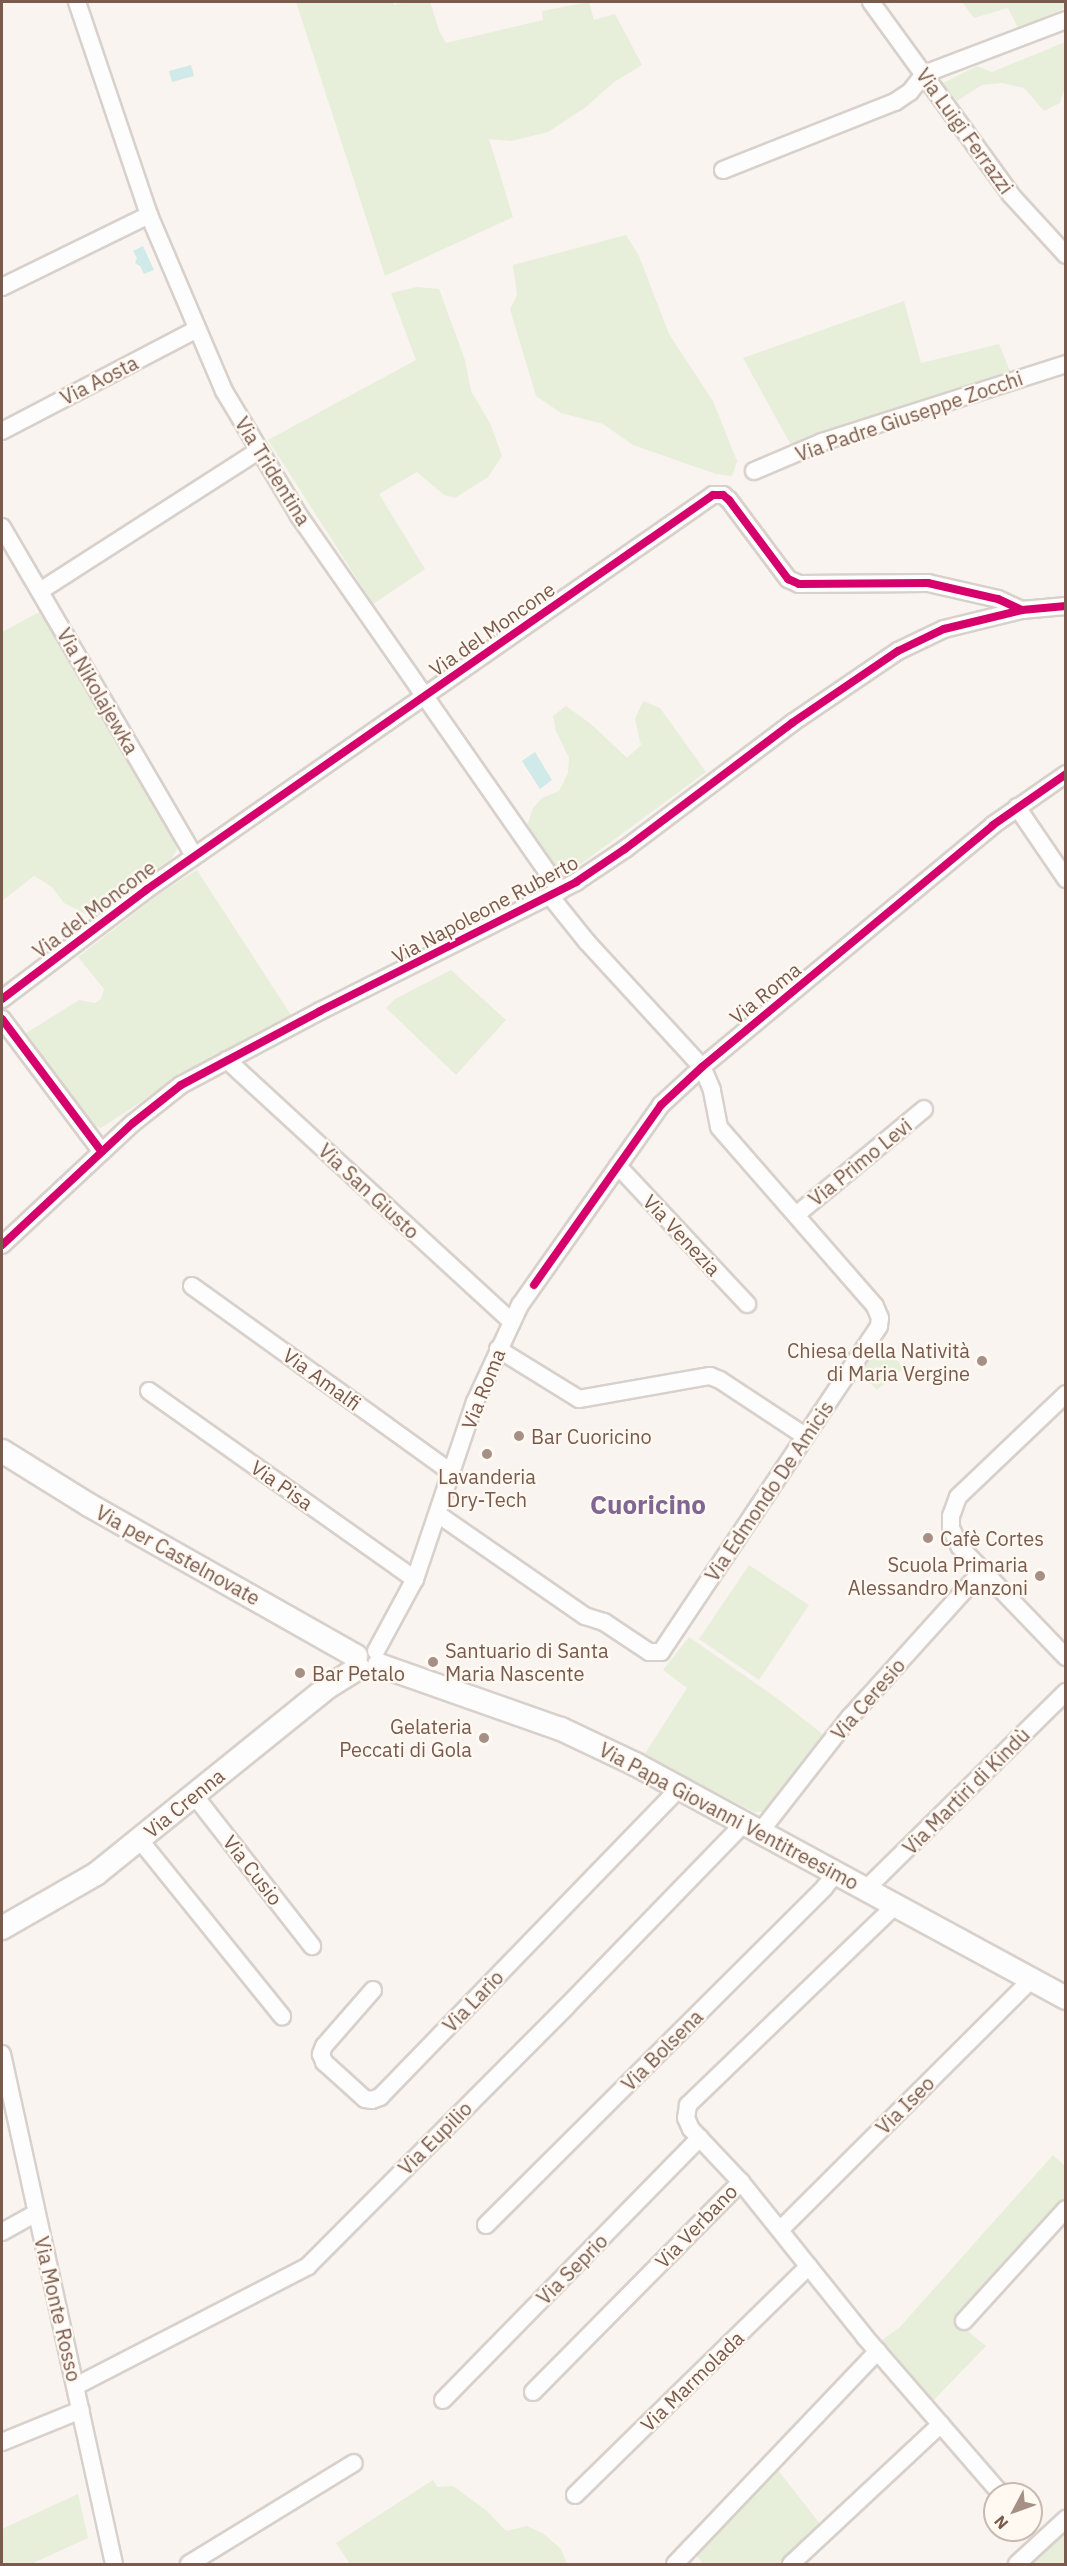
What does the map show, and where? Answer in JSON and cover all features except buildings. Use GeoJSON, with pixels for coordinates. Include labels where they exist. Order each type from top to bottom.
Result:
{"type":"FeatureCollection","features":[{"type":"Feature","properties":{"kind":"street","name":"Via Tridentina"},"geometry":{"type":"LineString","coordinates":[[77,2],[149,215],[224,391],[299,516],[426,696],[556,894]]}},
{"type":"Feature","properties":{"kind":"street","name":"Via Luigi Ferrazzi"},"geometry":{"type":"LineString","coordinates":[[871,2],[1011,195],[1065,255]]}},
{"type":"Feature","properties":{"kind":"street"},"geometry":{"type":"LineString","coordinates":[[723,170],[895,102],[910,92],[924,74],[1065,20]]}},
{"type":"Feature","properties":{"kind":"street"},"geometry":{"type":"LineString","coordinates":[[2,287],[149,215]]}},
{"type":"Feature","properties":{"kind":"street","name":"Via Aosta"},"geometry":{"type":"LineString","coordinates":[[2,430],[197,329]]}},
{"type":"Feature","properties":{"kind":"street","name":"Via Padre Giuseppe Zocchi"},"geometry":{"type":"LineString","coordinates":[[754,471],[822,442],[1065,364]]}},
{"type":"Feature","properties":{"kind":"street"},"geometry":{"type":"LineString","coordinates":[[40,591],[258,451]]}},
{"type":"Feature","properties":{"kind":"street","name":"Via del Moncone"},"geometry":{"type":"LineString","coordinates":[[2,999],[194,856],[713,495],[723,495],[729,500],[788,579],[799,584],[928,583],[998,599],[1022,610]]}},
{"type":"Feature","properties":{"kind":"street","name":"Via Nikolajewka"},"geometry":{"type":"LineString","coordinates":[[2,527],[194,856]]}},
{"type":"Feature","properties":{"kind":"street","name":"Via Napoleone Ruberto"},"geometry":{"type":"LineString","coordinates":[[2,1245],[102,1152],[181,1085],[556,894],[625,849],[792,723],[898,651],[944,630],[1022,610],[1065,606]]}},
{"type":"Feature","properties":{"kind":"street","name":"Via Roma"},"geometry":{"type":"LineString","coordinates":[[367,1660],[415,1579],[439,1515],[475,1402],[520,1305],[661,1105],[702,1067],[1017,807],[1065,774]]}},
{"type":"Feature","properties":{"kind":"street"},"geometry":{"type":"LineString","coordinates":[[1017,807],[1065,879]]}},
{"type":"Feature","properties":{"kind":"street","name":"Via Edmondo De Amicis"},"geometry":{"type":"LineString","coordinates":[[439,1515],[585,1616],[604,1622],[655,1654],[666,1648],[879,1326],[880,1318],[875,1306],[719,1127],[712,1090],[702,1067],[587,942],[556,894]]}},
{"type":"Feature","properties":{"kind":"street"},"geometry":{"type":"LineString","coordinates":[[2,1019],[102,1152]]}},
{"type":"Feature","properties":{"kind":"street","name":"Via San Giusto"},"geometry":{"type":"LineString","coordinates":[[227,1060],[512,1322]]}},
{"type":"Feature","properties":{"kind":"street","name":"Via Primo Levi"},"geometry":{"type":"LineString","coordinates":[[796,1215],[924,1109]]}},
{"type":"Feature","properties":{"kind":"street","name":"Via Venezia"},"geometry":{"type":"LineString","coordinates":[[618,1166],[747,1304]]}},
{"type":"Feature","properties":{"kind":"street","name":"Via Amalfi"},"geometry":{"type":"LineString","coordinates":[[192,1286],[452,1472]]}},
{"type":"Feature","properties":{"kind":"street"},"geometry":{"type":"LineString","coordinates":[[498,1349],[579,1399],[710,1376],[720,1380],[805,1436]]}},
{"type":"Feature","properties":{"kind":"street","name":"Via Pisa"},"geometry":{"type":"LineString","coordinates":[[149,1391],[415,1579]]}},
{"type":"Feature","properties":{"kind":"street"},"geometry":{"type":"LineString","coordinates":[[1065,1394],[958,1497],[953,1506],[951,1528],[960,1547],[981,1571],[1065,1658]]}},
{"type":"Feature","properties":{"kind":"street","name":"Via per Castelnovate"},"geometry":{"type":"LineString","coordinates":[[2,1451],[89,1505],[367,1660]]}},
{"type":"Feature","properties":{"kind":"street","name":"Via Ceresio"},"geometry":{"type":"LineString","coordinates":[[752,1828],[981,1571]]}},
{"type":"Feature","properties":{"kind":"street","name":"Via Papa Giovanni Ventitreesimo"},"geometry":{"type":"LineString","coordinates":[[367,1660],[561,1729],[680,1788],[1065,1998]]}},
{"type":"Feature","properties":{"kind":"street","name":"Via Crenna"},"geometry":{"type":"LineString","coordinates":[[2,1928],[96,1874],[328,1688],[367,1660]]}},
{"type":"Feature","properties":{"kind":"street","name":"Via Martiri di Kindù"},"geometry":{"type":"LineString","coordinates":[[866,1889],[1065,1692]]}},
{"type":"Feature","properties":{"kind":"street","name":"Via Lario"},"geometry":{"type":"LineString","coordinates":[[373,1990],[324,2046],[321,2054],[324,2062],[365,2099],[372,2100],[380,2097],[680,1788]]}},
{"type":"Feature","properties":{"kind":"street","name":"Via Cusio"},"geometry":{"type":"LineString","coordinates":[[194,1795],[312,1946]]}},
{"type":"Feature","properties":{"kind":"street","name":"Via Eupilio"},"geometry":{"type":"LineString","coordinates":[[76,2386],[308,2266],[557,2017],[752,1828]]}},
{"type":"Feature","properties":{"kind":"street"},"geometry":{"type":"LineString","coordinates":[[139,1839],[282,2016]]}},
{"type":"Feature","properties":{"kind":"street","name":"Via Bolsena"},"geometry":{"type":"LineString","coordinates":[[486,2225],[836,1873]]}},
{"type":"Feature","properties":{"kind":"street","name":"Via Verbano"},"geometry":{"type":"LineString","coordinates":[[532,2392],[741,2182],[700,2138],[686,2118],[688,2105],[896,1905]]}},
{"type":"Feature","properties":{"kind":"street","name":"Via Iseo"},"geometry":{"type":"LineString","coordinates":[[780,2230],[1031,1980]]}},
{"type":"Feature","properties":{"kind":"street","name":"Via Monte Rosso"},"geometry":{"type":"LineString","coordinates":[[2,2055],[35,2214],[76,2386],[114,2565]]}},
{"type":"Feature","properties":{"kind":"street","name":"Via Seprio"},"geometry":{"type":"LineString","coordinates":[[443,2400],[700,2138]]}},
{"type":"Feature","properties":{"kind":"street"},"geometry":{"type":"LineString","coordinates":[[741,2182],[878,2351],[991,2482]]}},
{"type":"Feature","properties":{"kind":"street"},"geometry":{"type":"LineString","coordinates":[[964,2321],[1065,2209]]}},
{"type":"Feature","properties":{"kind":"street"},"geometry":{"type":"LineString","coordinates":[[2,2232],[35,2214]]}},
{"type":"Feature","properties":{"kind":"street","name":"Via Marmolada"},"geometry":{"type":"LineString","coordinates":[[575,2495],[809,2266]]}},
{"type":"Feature","properties":{"kind":"street"},"geometry":{"type":"LineString","coordinates":[[675,2565],[878,2351]]}},
{"type":"Feature","properties":{"kind":"street"},"geometry":{"type":"LineString","coordinates":[[2,2442],[81,2410]]}},
{"type":"Feature","properties":{"kind":"street"},"geometry":{"type":"LineString","coordinates":[[791,2565],[941,2424]]}},
{"type":"Feature","properties":{"kind":"street"},"geometry":{"type":"LineString","coordinates":[[189,2565],[354,2463]]}},
{"type":"Feature","properties":{"kind":"street"},"geometry":{"type":"LineString","coordinates":[[1043,2531],[1065,2519]]}},
{"type":"Feature","properties":{"kind":"street"},"geometry":{"type":"LineString","coordinates":[[1017,2565],[1032,2542]]}},
{"type":"Feature","properties":{"kind":"green space"},"geometry":{"type":"Polygon","coordinates":[[[296,2],[392,2],[394,5],[406,2],[430,2],[440,33],[446,43],[543,20],[542,11],[589,2],[594,20],[615,14],[642,65],[614,82],[586,107],[548,132],[511,141],[489,139],[513,217],[385,276],[296,2]]]}},
{"type":"Feature","properties":{"kind":"green space"},"geometry":{"type":"Polygon","coordinates":[[[962,2],[1065,2],[1065,8],[1018,28],[1008,8],[974,18],[962,2]]]}},
{"type":"Feature","properties":{"kind":"green space"},"geometry":{"type":"Polygon","coordinates":[[[1065,42],[1065,86],[1060,103],[1044,111],[1024,88],[1002,83],[982,85],[957,101],[943,83],[977,66],[992,72],[1065,42]]]}},
{"type":"Feature","properties":{"kind":"green space"},"geometry":{"type":"Polygon","coordinates":[[[626,235],[639,256],[669,334],[713,401],[737,461],[732,476],[716,474],[633,445],[603,424],[561,413],[536,396],[510,309],[517,295],[513,265],[626,235]]]}},
{"type":"Feature","properties":{"kind":"green space"},"geometry":{"type":"Polygon","coordinates":[[[417,287],[439,289],[465,360],[471,391],[490,423],[502,456],[488,477],[455,498],[444,495],[417,472],[379,494],[425,569],[373,604],[268,440],[416,360],[391,293],[417,287]]]}},
{"type":"Feature","properties":{"kind":"green space"},"geometry":{"type":"Polygon","coordinates":[[[904,301],[921,363],[999,344],[1010,371],[892,409],[792,447],[743,358],[904,301]]]}},
{"type":"Feature","properties":{"kind":"green space"},"geometry":{"type":"Polygon","coordinates":[[[45,609],[168,824],[177,849],[172,858],[114,901],[86,914],[64,903],[52,887],[34,876],[2,901],[2,632],[45,609]]]}},
{"type":"Feature","properties":{"kind":"green space"},"geometry":{"type":"Polygon","coordinates":[[[643,701],[660,708],[706,772],[574,869],[557,870],[526,829],[533,808],[542,798],[559,791],[568,773],[569,758],[556,731],[553,716],[566,706],[591,724],[627,758],[641,745],[635,719],[643,701]]]}},
{"type":"Feature","properties":{"kind":"green space"},"geometry":{"type":"Polygon","coordinates":[[[197,870],[291,1015],[178,1078],[101,1128],[95,1126],[23,1035],[79,1000],[95,1003],[101,999],[104,989],[78,957],[162,892],[197,870]]]}},
{"type":"Feature","properties":{"kind":"green space"},"geometry":{"type":"Polygon","coordinates":[[[451,970],[506,1020],[456,1075],[386,1008],[395,999],[451,970]]]}},
{"type":"Feature","properties":{"kind":"green space"},"geometry":{"type":"Polygon","coordinates":[[[878,1345],[889,1351],[904,1368],[877,1390],[859,1372],[878,1345]]]}},
{"type":"Feature","properties":{"kind":"green space"},"geometry":{"type":"Polygon","coordinates":[[[749,1565],[809,1605],[759,1680],[699,1639],[749,1565]]]}},
{"type":"Feature","properties":{"kind":"green space"},"geometry":{"type":"Polygon","coordinates":[[[689,1637],[778,1699],[825,1736],[764,1812],[754,1812],[644,1755],[687,1688],[663,1670],[689,1637]]]}},
{"type":"Feature","properties":{"kind":"green space"},"geometry":{"type":"Polygon","coordinates":[[[1053,2155],[1065,2166],[1065,2201],[957,2322],[986,2346],[933,2401],[882,2340],[899,2328],[1053,2155]]]}},
{"type":"Feature","properties":{"kind":"green space"},"geometry":{"type":"Polygon","coordinates":[[[777,2469],[821,2525],[779,2564],[703,2564],[695,2554],[777,2469]]]}},
{"type":"Feature","properties":{"kind":"green space"},"geometry":{"type":"Polygon","coordinates":[[[433,2480],[437,2487],[453,2486],[487,2511],[506,2531],[527,2526],[544,2534],[561,2549],[567,2564],[350,2564],[336,2543],[433,2480]]]}},
{"type":"Feature","properties":{"kind":"green space"},"geometry":{"type":"Polygon","coordinates":[[[78,2494],[88,2538],[31,2564],[2,2564],[2,2529],[78,2494]]]}},
{"type":"Feature","properties":{"kind":"green space"},"geometry":{"type":"Polygon","coordinates":[[[1065,2532],[1065,2564],[1032,2564],[1065,2532]]]}},
{"type":"Feature","properties":{"kind":"water"},"geometry":{"type":"Polygon","coordinates":[[[191,65],[194,76],[172,82],[169,71],[191,65]]]}},
{"type":"Feature","properties":{"kind":"water"},"geometry":{"type":"Polygon","coordinates":[[[143,246],[154,270],[144,274],[140,266],[135,263],[137,258],[133,251],[143,246]]]}},
{"type":"Feature","properties":{"kind":"water"},"geometry":{"type":"Polygon","coordinates":[[[535,752],[552,780],[540,789],[522,761],[535,752]]]}},
{"type":"Feature","properties":{"kind":"cycle path"},"geometry":{"type":"LineString","coordinates":[[2,999],[146,890],[713,495],[723,495],[729,500],[788,579],[799,584],[928,583],[998,599],[1022,610]]}},
{"type":"Feature","properties":{"kind":"cycle path"},"geometry":{"type":"LineString","coordinates":[[2,1245],[133,1123],[181,1085],[320,1011],[576,882],[625,849],[792,723],[898,651],[944,629],[1022,610],[1066,606]]}},
{"type":"Feature","properties":{"kind":"cycle path"},"geometry":{"type":"LineString","coordinates":[[534,1285],[661,1105],[702,1067],[993,825],[1066,774]]}},
{"type":"Feature","properties":{"kind":"cycle path"},"geometry":{"type":"LineString","coordinates":[[2,1019],[102,1152]]}},
{"type":"Feature","properties":{"kind":"place","name":"Chiesa della Natività di Maria Vergine"},"geometry":{"type":"Point","coordinates":[982,1361]}},
{"type":"Feature","properties":{"kind":"place","name":"Bar Cuoricino"},"geometry":{"type":"Point","coordinates":[519,1436]}},
{"type":"Feature","properties":{"kind":"place","name":"Lavanderia Dry-Tech"},"geometry":{"type":"Point","coordinates":[487,1454]}},
{"type":"Feature","properties":{"kind":"place","name":"Cafè Cortes"},"geometry":{"type":"Point","coordinates":[928,1538]}},
{"type":"Feature","properties":{"kind":"place","name":"Scuola Primaria Alessandro Manzoni"},"geometry":{"type":"Point","coordinates":[1040,1576]}},
{"type":"Feature","properties":{"kind":"place","name":"Santuario di Santa Maria Nascente"},"geometry":{"type":"Point","coordinates":[433,1662]}},
{"type":"Feature","properties":{"kind":"place","name":"Bar Petalo"},"geometry":{"type":"Point","coordinates":[300,1673]}},
{"type":"Feature","properties":{"kind":"place","name":"Gelateria Peccati di Gola"},"geometry":{"type":"Point","coordinates":[484,1738]}},
{"type":"Feature","properties":{"kind":"district","name":"Cuoricino"},"geometry":{"type":"Point","coordinates":[648,1505]}}]}
